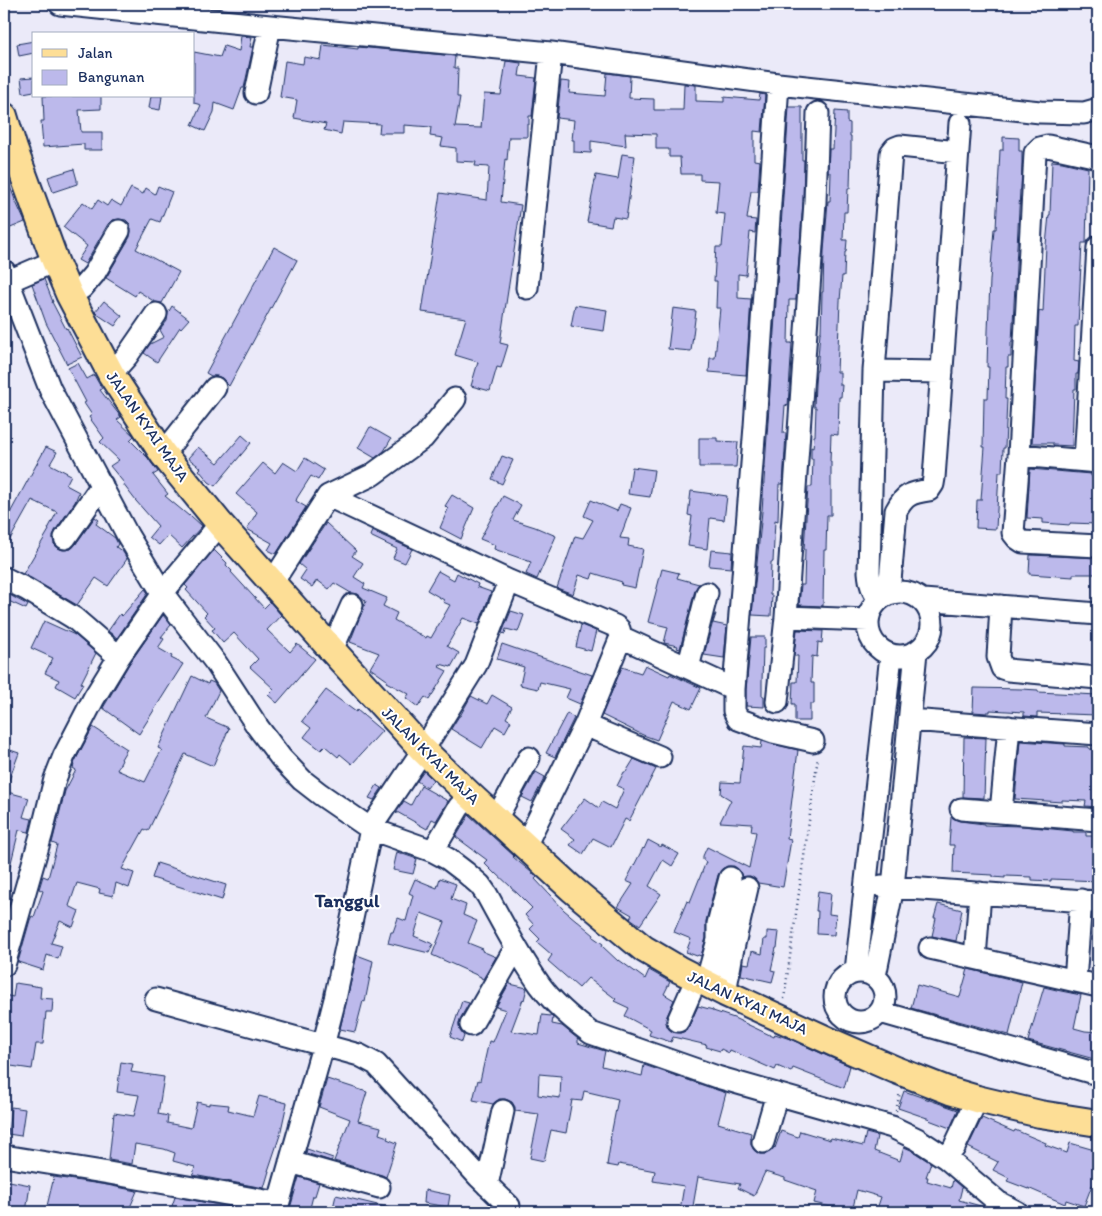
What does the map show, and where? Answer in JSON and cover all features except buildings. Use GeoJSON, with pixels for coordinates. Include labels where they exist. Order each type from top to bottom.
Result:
{"type":"FeatureCollection","features":[{"type":"Feature","properties":{"kind":"main road","name":"JALAN KYAI MAJA"},"geometry":{"type":"LineString","coordinates":[[4,116],[14,149],[69,294],[111,374],[163,454],[220,524],[272,583],[424,750],[525,846],[644,949],[709,985],[834,1043],[950,1091],[1040,1114],[1098,1123]]}},
{"type":"Feature","properties":{"kind":"street"},"geometry":{"type":"LineString","coordinates":[[60,4],[551,53],[778,84],[1040,112],[1084,113],[1098,109]]}},
{"type":"Feature","properties":{"kind":"street"},"geometry":{"type":"LineString","coordinates":[[256,93],[270,26]]}},
{"type":"Feature","properties":{"kind":"street"},"geometry":{"type":"LineString","coordinates":[[527,288],[551,53]]}},
{"type":"Feature","properties":{"kind":"street"},"geometry":{"type":"LineString","coordinates":[[778,84],[755,426],[734,689],[734,711],[738,719],[773,732],[813,740]]}},
{"type":"Feature","properties":{"kind":"street"},"geometry":{"type":"LineString","coordinates":[[777,702],[786,617],[815,202],[818,113]]}},
{"type":"Feature","properties":{"kind":"street"},"geometry":{"type":"LineString","coordinates":[[884,596],[896,510],[905,497],[913,492],[929,490],[932,484],[960,123]]}},
{"type":"Feature","properties":{"kind":"street"},"geometry":{"type":"LineString","coordinates":[[884,596],[872,589],[869,572],[874,371],[891,153],[900,146],[958,152]]}},
{"type":"Feature","properties":{"kind":"street"},"geometry":{"type":"LineString","coordinates":[[1098,157],[1048,146],[1040,148],[1035,153],[1019,455],[1013,532],[1023,542],[1098,546]]}},
{"type":"Feature","properties":{"kind":"street"},"geometry":{"type":"LineString","coordinates":[[69,294],[82,288],[94,274],[119,231]]}},
{"type":"Feature","properties":{"kind":"street"},"geometry":{"type":"LineString","coordinates":[[1019,455],[1092,461],[1098,247]]}},
{"type":"Feature","properties":{"kind":"street"},"geometry":{"type":"LineString","coordinates":[[55,261],[11,277],[50,389],[128,536],[170,586],[216,663],[257,726],[281,758],[302,780],[320,794],[436,844],[448,859],[480,885],[541,986],[573,1020],[591,1033],[717,1077],[892,1127],[917,1139],[952,1149],[998,1202],[1017,1212]]}},
{"type":"Feature","properties":{"kind":"street"},"geometry":{"type":"LineString","coordinates":[[111,374],[127,356],[156,314]]}},
{"type":"Feature","properties":{"kind":"street"},"geometry":{"type":"LineString","coordinates":[[874,371],[942,372]]}},
{"type":"Feature","properties":{"kind":"street"},"geometry":{"type":"LineString","coordinates":[[163,454],[215,388]]}},
{"type":"Feature","properties":{"kind":"street"},"geometry":{"type":"LineString","coordinates":[[272,583],[328,496],[372,475],[423,438],[455,399]]}},
{"type":"Feature","properties":{"kind":"street"},"geometry":{"type":"LineString","coordinates":[[65,538],[102,486]]}},
{"type":"Feature","properties":{"kind":"street"},"geometry":{"type":"LineString","coordinates":[[328,496],[509,581],[619,629],[621,637],[585,724],[525,846]]}},
{"type":"Feature","properties":{"kind":"street"},"geometry":{"type":"LineString","coordinates":[[4,965],[9,925],[42,832],[64,756],[94,698],[119,657],[170,586],[220,524]]}},
{"type":"Feature","properties":{"kind":"street"},"geometry":{"type":"LineString","coordinates":[[4,578],[74,618],[119,657]]}},
{"type":"Feature","properties":{"kind":"street"},"geometry":{"type":"LineString","coordinates":[[4,1156],[109,1173],[276,1208],[324,1046],[377,819],[424,750],[476,665],[509,581]]}},
{"type":"Feature","properties":{"kind":"street"},"geometry":{"type":"LineString","coordinates":[[901,591],[913,593],[923,600],[930,610],[934,628],[926,644],[916,652],[904,656],[891,655],[881,650],[873,642],[868,632],[868,620],[871,609],[884,596],[901,591]]}},
{"type":"Feature","properties":{"kind":"street"},"geometry":{"type":"LineString","coordinates":[[688,668],[707,593]]}},
{"type":"Feature","properties":{"kind":"street"},"geometry":{"type":"LineString","coordinates":[[923,600],[1098,614]]}},
{"type":"Feature","properties":{"kind":"street"},"geometry":{"type":"LineString","coordinates":[[332,650],[352,604]]}},
{"type":"Feature","properties":{"kind":"street"},"geometry":{"type":"LineString","coordinates":[[1001,606],[998,657],[1002,668],[1098,678]]}},
{"type":"Feature","properties":{"kind":"street"},"geometry":{"type":"LineString","coordinates":[[786,617],[868,620]]}},
{"type":"Feature","properties":{"kind":"street"},"geometry":{"type":"LineString","coordinates":[[621,637],[734,689]]}},
{"type":"Feature","properties":{"kind":"street"},"geometry":{"type":"LineString","coordinates":[[866,974],[893,887],[916,652]]}},
{"type":"Feature","properties":{"kind":"street"},"geometry":{"type":"LineString","coordinates":[[866,974],[866,885],[891,655]]}},
{"type":"Feature","properties":{"kind":"street"},"geometry":{"type":"LineString","coordinates":[[910,720],[1098,734]]}},
{"type":"Feature","properties":{"kind":"street"},"geometry":{"type":"LineString","coordinates":[[585,724],[660,757]]}},
{"type":"Feature","properties":{"kind":"street"},"geometry":{"type":"LineString","coordinates":[[1000,812],[1009,727]]}},
{"type":"Feature","properties":{"kind":"street"},"geometry":{"type":"LineString","coordinates":[[496,819],[529,758]]}},
{"type":"Feature","properties":{"kind":"street"},"geometry":{"type":"LineString","coordinates":[[436,844],[459,808],[471,796]]}},
{"type":"Feature","properties":{"kind":"street"},"geometry":{"type":"LineString","coordinates":[[961,809],[1098,820]]}},
{"type":"Feature","properties":{"kind":"street"},"geometry":{"type":"LineString","coordinates":[[678,1021],[709,985],[718,940],[718,924],[721,912],[739,883]]}},
{"type":"Feature","properties":{"kind":"street"},"geometry":{"type":"LineString","coordinates":[[866,885],[1090,901],[1076,981]]}},
{"type":"Feature","properties":{"kind":"street"},"geometry":{"type":"LineString","coordinates":[[974,958],[980,893]]}},
{"type":"Feature","properties":{"kind":"street"},"geometry":{"type":"LineString","coordinates":[[471,1025],[516,947]]}},
{"type":"Feature","properties":{"kind":"street"},"geometry":{"type":"LineString","coordinates":[[930,948],[1098,986]]}},
{"type":"Feature","properties":{"kind":"street"},"geometry":{"type":"LineString","coordinates":[[866,974],[882,984],[886,993],[885,1003],[875,1018],[868,1021],[852,1021],[843,1016],[837,1008],[834,999],[835,990],[840,981],[847,975],[866,974]]}},
{"type":"Feature","properties":{"kind":"street"},"geometry":{"type":"LineString","coordinates":[[156,998],[359,1055],[376,1064],[487,1186],[509,1206]]}},
{"type":"Feature","properties":{"kind":"street"},"geometry":{"type":"LineString","coordinates":[[880,1012],[1081,1070],[1098,1073]]}},
{"type":"Feature","properties":{"kind":"street"},"geometry":{"type":"LineString","coordinates":[[834,1043],[852,1021]]}},
{"type":"Feature","properties":{"kind":"street"},"geometry":{"type":"LineString","coordinates":[[763,1142],[777,1094]]}},
{"type":"Feature","properties":{"kind":"street"},"geometry":{"type":"LineString","coordinates":[[952,1149],[977,1099]]}},
{"type":"Feature","properties":{"kind":"street"},"geometry":{"type":"LineString","coordinates":[[487,1186],[503,1111]]}},
{"type":"Feature","properties":{"kind":"street"},"geometry":{"type":"LineString","coordinates":[[290,1162],[379,1187]]}},
{"type":"Feature","properties":{"kind":"path"},"geometry":{"type":"LineString","coordinates":[[781,1018],[819,747],[813,740]]}},
{"type":"Feature","properties":{"kind":"district","name":"Tanggul"},"geometry":{"type":"Point","coordinates":[347,900]}}]}
